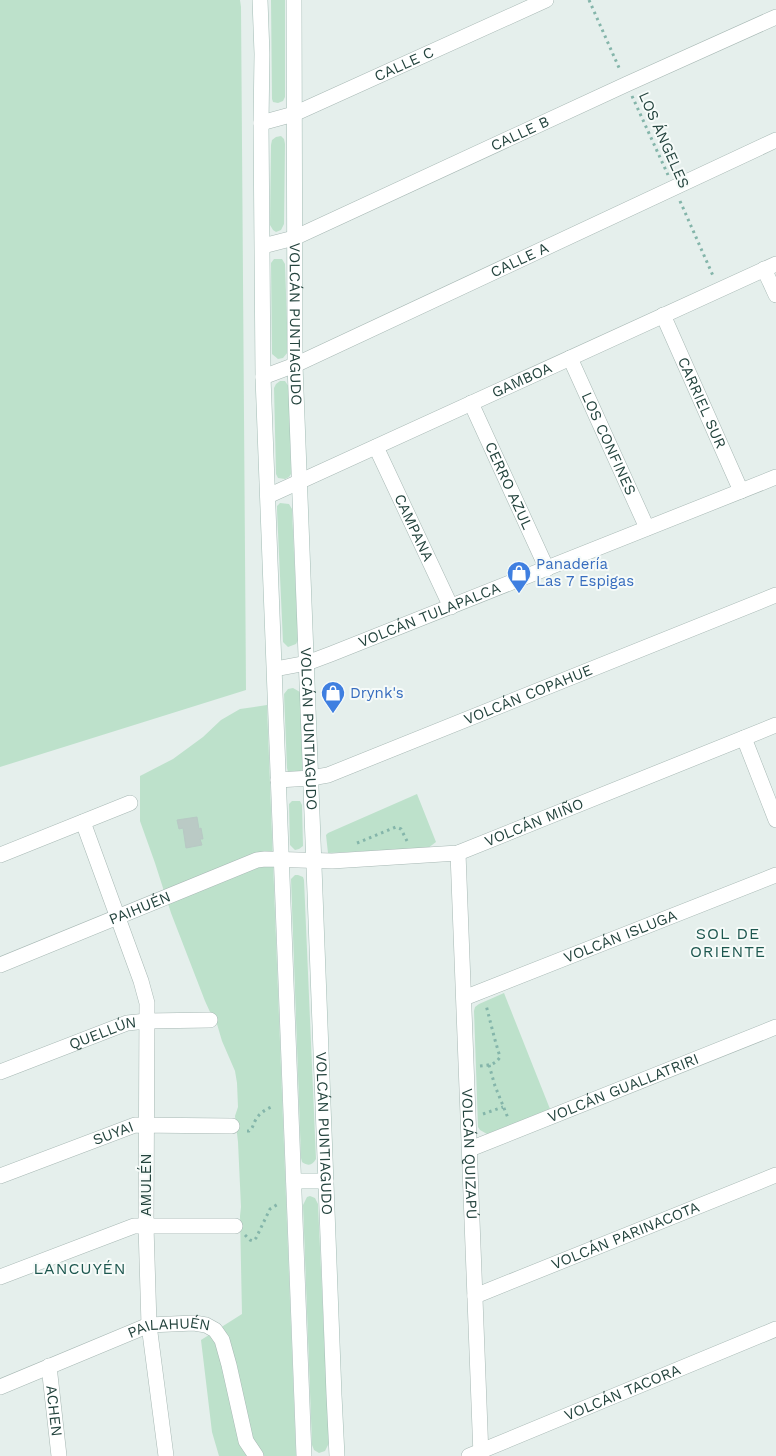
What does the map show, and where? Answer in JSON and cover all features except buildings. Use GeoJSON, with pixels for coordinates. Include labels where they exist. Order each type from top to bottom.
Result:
{"type":"FeatureCollection","features":[{"type":"Feature","properties":{"kind":"street","name":"VOLCÁN PUNTIAGUDO"},"geometry":{"type":"LineString","coordinates":[[260,0],[264,377],[304,1456]]}},
{"type":"Feature","properties":{"kind":"street","name":"VOLCÁN PUNTIAGUDO"},"geometry":{"type":"LineString","coordinates":[[294,0],[295,365],[337,1456]]}},
{"type":"Feature","properties":{"kind":"street","name":"CALLE C"},"geometry":{"type":"LineString","coordinates":[[261,123],[294,114],[546,0]]}},
{"type":"Feature","properties":{"kind":"street","name":"CALLE B"},"geometry":{"type":"LineString","coordinates":[[263,246],[294,238],[776,17]]}},
{"type":"Feature","properties":{"kind":"street","name":"CALLE A"},"geometry":{"type":"LineString","coordinates":[[264,377],[295,365],[776,140]]}},
{"type":"Feature","properties":{"kind":"street","name":"GAMBOA"},"geometry":{"type":"LineString","coordinates":[[268,496],[770,266]]}},
{"type":"Feature","properties":{"kind":"street"},"geometry":{"type":"LineString","coordinates":[[770,266],[776,295]]}},
{"type":"Feature","properties":{"kind":"street","name":"CARRIEL SUR"},"geometry":{"type":"LineString","coordinates":[[663,315],[741,491]]}},
{"type":"Feature","properties":{"kind":"street","name":"LOS CONFINES"},"geometry":{"type":"LineString","coordinates":[[570,358],[647,528]]}},
{"type":"Feature","properties":{"kind":"street","name":"CERRO AZUL"},"geometry":{"type":"LineString","coordinates":[[471,403],[547,568]]}},
{"type":"Feature","properties":{"kind":"street","name":"CAMPANA"},"geometry":{"type":"LineString","coordinates":[[376,447],[451,607]]}},
{"type":"Feature","properties":{"kind":"street","name":"VOLCÁN TULAPALCA"},"geometry":{"type":"LineString","coordinates":[[275,669],[307,663],[776,476]]}},
{"type":"Feature","properties":{"kind":"street","name":"VOLCÁN COPAHUE"},"geometry":{"type":"LineString","coordinates":[[278,780],[328,775],[776,595]]}},
{"type":"Feature","properties":{"kind":"street","name":"VOLCÁN MIÑO"},"geometry":{"type":"LineString","coordinates":[[281,860],[332,861],[458,852],[776,725]]}},
{"type":"Feature","properties":{"kind":"street"},"geometry":{"type":"LineString","coordinates":[[744,738],[776,820]]}},
{"type":"Feature","properties":{"kind":"street"},"geometry":{"type":"LineString","coordinates":[[0,855],[130,803]]}},
{"type":"Feature","properties":{"kind":"street","name":"AMULÉN"},"geometry":{"type":"LineString","coordinates":[[83,822],[141,981],[147,1003],[146,1226],[149,1326],[166,1456]]}},
{"type":"Feature","properties":{"kind":"street","name":"VOLCÁN QUIZAPÚ"},"geometry":{"type":"LineString","coordinates":[[458,852],[475,1296],[477,1454]]}},
{"type":"Feature","properties":{"kind":"street","name":"PAIHUÉN"},"geometry":{"type":"LineString","coordinates":[[0,965],[248,864],[264,859],[281,860]]}},
{"type":"Feature","properties":{"kind":"street","name":"VOLCÁN ISLUGA"},"geometry":{"type":"LineString","coordinates":[[464,998],[776,875]]}},
{"type":"Feature","properties":{"kind":"street","name":"QUELLÚN"},"geometry":{"type":"LineString","coordinates":[[0,1072],[126,1023],[210,1020]]}},
{"type":"Feature","properties":{"kind":"street","name":"VOLCÁN GUALLATRIRI"},"geometry":{"type":"LineString","coordinates":[[470,1149],[776,1027]]}},
{"type":"Feature","properties":{"kind":"street","name":"SUYAI"},"geometry":{"type":"LineString","coordinates":[[0,1176],[134,1124],[232,1126]]}},
{"type":"Feature","properties":{"kind":"street","name":"VOLCÁN PARINACOTA"},"geometry":{"type":"LineString","coordinates":[[475,1296],[776,1175]]}},
{"type":"Feature","properties":{"kind":"street"},"geometry":{"type":"LineString","coordinates":[[294,1181],[326,1181]]}},
{"type":"Feature","properties":{"kind":"street"},"geometry":{"type":"LineString","coordinates":[[0,1277],[134,1226],[235,1226]]}},
{"type":"Feature","properties":{"kind":"street","name":"PAILAHUÉN"},"geometry":{"type":"LineString","coordinates":[[0,1387],[149,1326],[194,1323],[206,1325],[215,1330],[222,1340],[246,1441],[256,1456]]}},
{"type":"Feature","properties":{"kind":"street","name":"VOLCÁN TACORA"},"geometry":{"type":"LineString","coordinates":[[477,1454],[776,1329]]}},
{"type":"Feature","properties":{"kind":"street","name":"ACHEN"},"geometry":{"type":"LineString","coordinates":[[49,1366],[60,1456]]}},
{"type":"Feature","properties":{"kind":"path","name":"LOS ÁNGELES"},"geometry":{"type":"LineString","coordinates":[[589,0],[719,289]]}},
{"type":"Feature","properties":{"kind":"path"},"geometry":{"type":"LineString","coordinates":[[349,846],[396,827],[401,829],[412,856]]}},
{"type":"Feature","properties":{"kind":"path"},"geometry":{"type":"LineString","coordinates":[[466,1067],[489,1065],[498,1062],[500,1057],[483,992]]}},
{"type":"Feature","properties":{"kind":"path"},"geometry":{"type":"LineString","coordinates":[[489,1065],[494,1086],[514,1132]]}},
{"type":"Feature","properties":{"kind":"path"},"geometry":{"type":"LineString","coordinates":[[232,1126],[238,1126],[249,1131],[262,1111],[274,1106]]}},
{"type":"Feature","properties":{"kind":"path"},"geometry":{"type":"LineString","coordinates":[[468,1119],[503,1107]]}},
{"type":"Feature","properties":{"kind":"path"},"geometry":{"type":"LineString","coordinates":[[235,1226],[253,1241],[270,1209],[278,1204]]}},
{"type":"Feature","properties":{"kind":"green space"},"geometry":{"type":"Polygon","coordinates":[[[0,0],[240,0],[246,690],[0,767],[0,0]]]}},
{"type":"Feature","properties":{"kind":"green space"},"geometry":{"type":"Polygon","coordinates":[[[271,0],[285,0],[285,97],[283,101],[278,103],[273,102],[272,99],[271,0]]]}},
{"type":"Feature","properties":{"kind":"green space"},"geometry":{"type":"Polygon","coordinates":[[[281,136],[285,144],[284,224],[281,230],[276,232],[270,225],[271,145],[272,140],[281,136]]]}},
{"type":"Feature","properties":{"kind":"green space"},"geometry":{"type":"Polygon","coordinates":[[[274,259],[282,259],[285,264],[288,352],[283,358],[278,359],[272,354],[271,263],[274,259]]]}},
{"type":"Feature","properties":{"kind":"green space"},"geometry":{"type":"Polygon","coordinates":[[[280,381],[285,381],[289,387],[291,474],[285,479],[278,478],[276,474],[274,388],[280,381]]]}},
{"type":"Feature","properties":{"kind":"green space"},"geometry":{"type":"Polygon","coordinates":[[[280,503],[289,504],[292,509],[298,640],[296,644],[288,647],[283,642],[277,510],[277,506],[280,503]]]}},
{"type":"Feature","properties":{"kind":"green space"},"geometry":{"type":"Polygon","coordinates":[[[293,688],[300,692],[303,768],[300,773],[288,772],[287,768],[284,694],[288,689],[293,688]]]}},
{"type":"Feature","properties":{"kind":"green space"},"geometry":{"type":"Polygon","coordinates":[[[267,705],[296,1456],[219,1456],[212,1432],[201,1340],[242,1314],[241,1207],[235,1116],[238,1107],[237,1083],[235,1071],[222,1041],[214,1014],[210,1012],[205,1001],[171,913],[140,821],[140,776],[173,759],[203,737],[221,720],[240,709],[267,705]]]}},
{"type":"Feature","properties":{"kind":"green space"},"geometry":{"type":"Polygon","coordinates":[[[417,794],[436,842],[428,848],[328,853],[326,835],[328,833],[417,794]]]}},
{"type":"Feature","properties":{"kind":"green space"},"geometry":{"type":"Polygon","coordinates":[[[292,801],[300,801],[302,805],[303,846],[295,850],[290,845],[289,804],[292,801]]]}},
{"type":"Feature","properties":{"kind":"green space"},"geometry":{"type":"Polygon","coordinates":[[[295,875],[303,877],[304,880],[316,1159],[310,1165],[302,1162],[301,1158],[291,879],[295,875]]]}},
{"type":"Feature","properties":{"kind":"green space"},"geometry":{"type":"Polygon","coordinates":[[[504,993],[550,1109],[487,1134],[478,1127],[474,1011],[475,1007],[479,1004],[504,993]]]}},
{"type":"Feature","properties":{"kind":"green space"},"geometry":{"type":"Polygon","coordinates":[[[307,1197],[315,1198],[318,1204],[329,1443],[325,1451],[319,1453],[314,1450],[312,1445],[303,1205],[307,1197]]]}},
{"type":"Feature","properties":{"kind":"place","name":"Panadería Las 7 Espigas"},"geometry":{"type":"Point","coordinates":[519,594]}},
{"type":"Feature","properties":{"kind":"place","name":"Drynk's"},"geometry":{"type":"Point","coordinates":[333,714]}},
{"type":"Feature","properties":{"kind":"district","name":"SOL DE ORIENTE"},"geometry":{"type":"Point","coordinates":[728,942]}},
{"type":"Feature","properties":{"kind":"district","name":"LANCUYÉN"},"geometry":{"type":"Point","coordinates":[80,1268]}}]}
